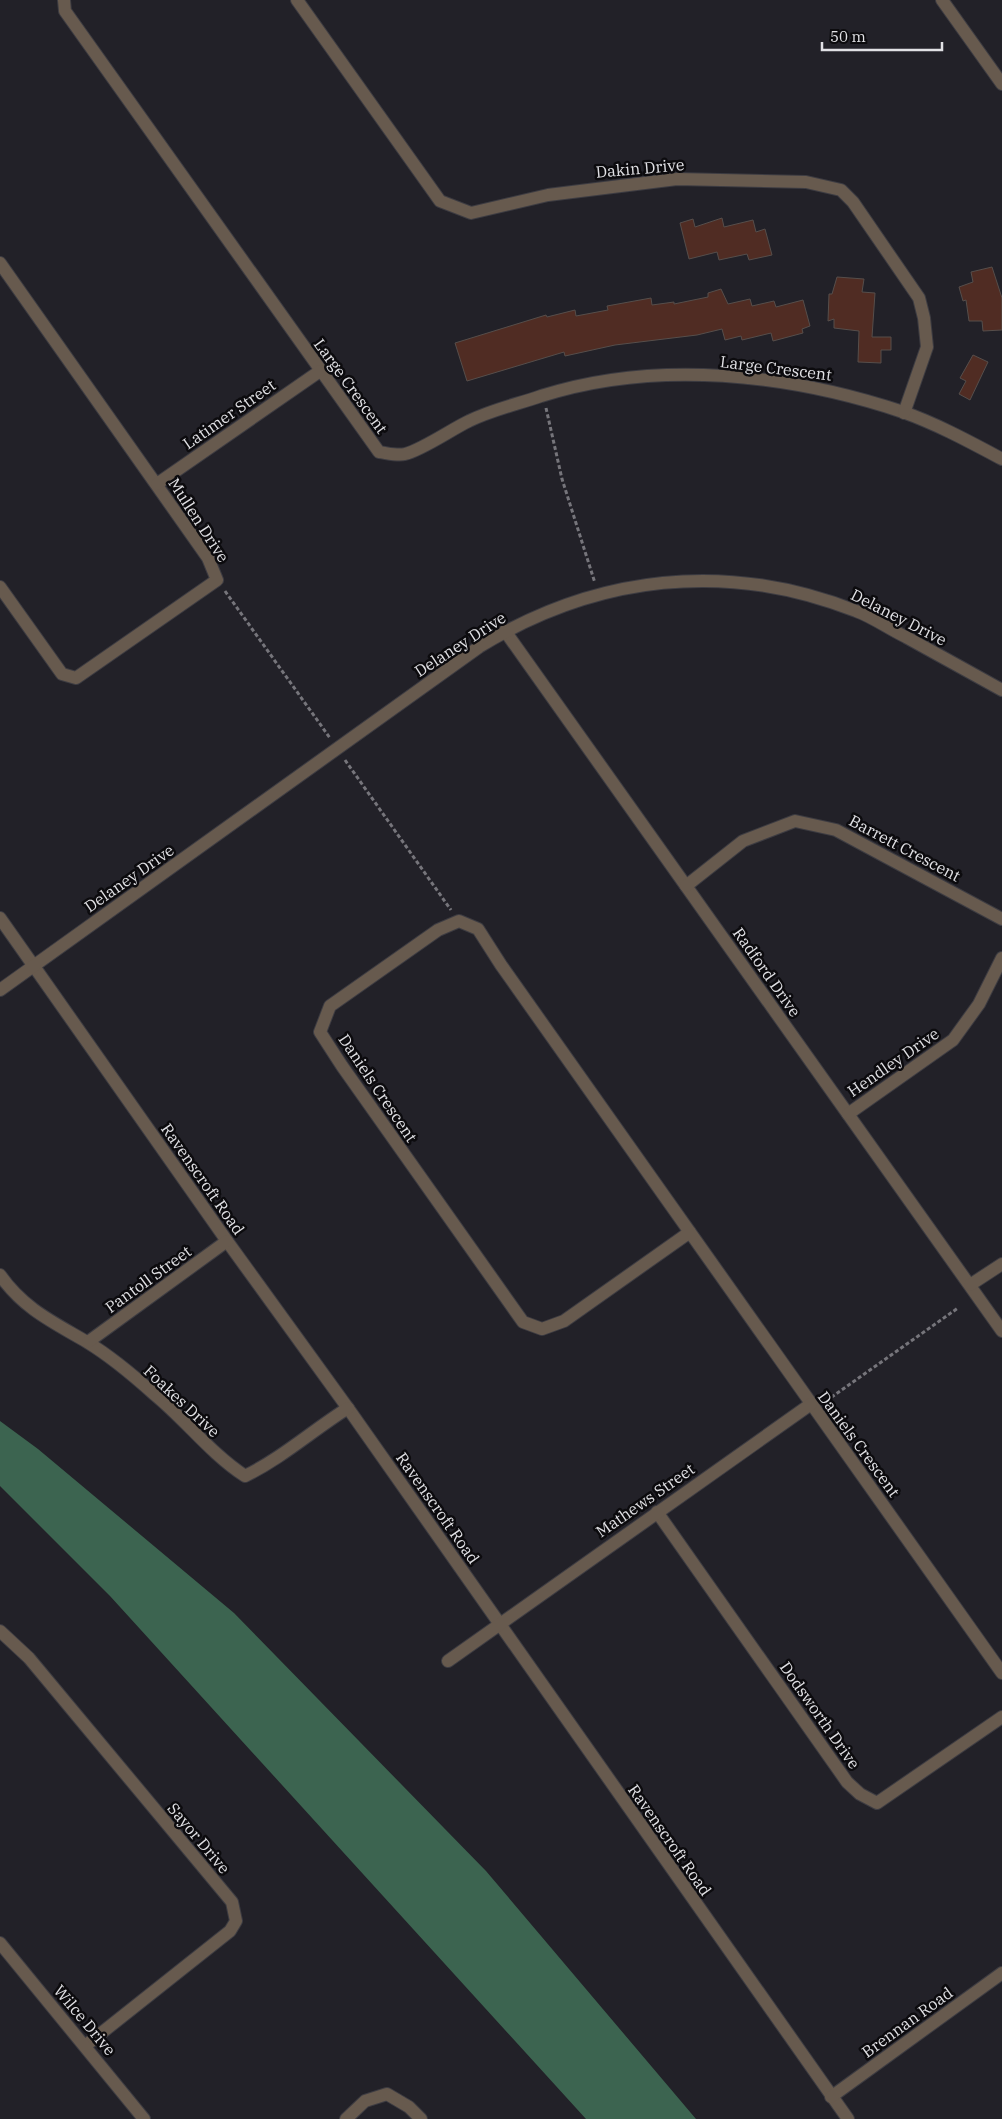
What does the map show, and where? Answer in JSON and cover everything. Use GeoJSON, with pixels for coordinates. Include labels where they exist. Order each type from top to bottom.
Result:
{"type":"FeatureCollection","features":[{"type":"Feature","properties":{"kind":"street","name":"Large Crescent"},"geometry":{"type":"LineString","coordinates":[[64,0],[65,11],[379,452],[404,454],[472,420],[544,396],[598,384],[656,376],[738,376],[829,390],[904,413],[967,440],[1002,459]]}},
{"type":"Feature","properties":{"kind":"street","name":"Dakin Drive"},"geometry":{"type":"LineString","coordinates":[[297,0],[440,201],[471,213],[548,195],[677,179],[806,182],[841,190],[853,202],[919,298],[924,318],[927,347],[904,413]]}},
{"type":"Feature","properties":{"kind":"street"},"geometry":{"type":"LineString","coordinates":[[942,0],[1002,84]]}},
{"type":"Feature","properties":{"kind":"street","name":"Mullen Drive"},"geometry":{"type":"LineString","coordinates":[[0,262],[208,558],[217,580],[76,678],[62,674],[0,587]]}},
{"type":"Feature","properties":{"kind":"street","name":"Latimer Street"},"geometry":{"type":"LineString","coordinates":[[157,484],[320,371]]}},
{"type":"Feature","properties":{"kind":"street","name":"Delaney Drive"},"geometry":{"type":"LineString","coordinates":[[0,990],[479,647],[505,631],[598,594],[641,585],[686,581],[716,581],[795,590],[857,611],[1002,690]]}},
{"type":"Feature","properties":{"kind":"street","name":"Radford Drive"},"geometry":{"type":"LineString","coordinates":[[505,631],[1002,1331]]}},
{"type":"Feature","properties":{"kind":"street","name":"Barrett Crescent"},"geometry":{"type":"LineString","coordinates":[[686,886],[743,841],[795,821],[836,830],[1002,919]]}},
{"type":"Feature","properties":{"kind":"street","name":"Ravenscroft Road"},"geometry":{"type":"LineString","coordinates":[[0,918],[227,1242],[348,1408],[848,2119]]}},
{"type":"Feature","properties":{"kind":"street","name":"Daniels Crescent"},"geometry":{"type":"LineString","coordinates":[[690,1232],[564,1322],[542,1329],[522,1322],[320,1032],[330,1006],[438,930],[459,921],[478,930],[1002,1674]]}},
{"type":"Feature","properties":{"kind":"street","name":"Hendley Drive"},"geometry":{"type":"LineString","coordinates":[[848,1114],[953,1040],[979,1004],[1002,958]]}},
{"type":"Feature","properties":{"kind":"street","name":"Pantoll Street"},"geometry":{"type":"LineString","coordinates":[[88,1342],[227,1242]]}},
{"type":"Feature","properties":{"kind":"street"},"geometry":{"type":"LineString","coordinates":[[970,1286],[1002,1264]]}},
{"type":"Feature","properties":{"kind":"street","name":"Foakes Drive"},"geometry":{"type":"LineString","coordinates":[[0,1275],[36,1312],[62,1329],[88,1342],[155,1394],[221,1460],[244,1476],[269,1464],[348,1408]]}},
{"type":"Feature","properties":{"kind":"street","name":"Mathews Street"},"geometry":{"type":"LineString","coordinates":[[448,1661],[811,1404]]}},
{"type":"Feature","properties":{"kind":"street","name":"Dodsworth Drive"},"geometry":{"type":"LineString","coordinates":[[657,1512],[847,1782],[860,1794],[877,1803],[1002,1717]]}},
{"type":"Feature","properties":{"kind":"street","name":"Sayor Drive"},"geometry":{"type":"LineString","coordinates":[[0,1631],[29,1658],[232,1902],[236,1921],[230,1932],[86,2046]]}},
{"type":"Feature","properties":{"kind":"street","name":"Wilce Drive"},"geometry":{"type":"LineString","coordinates":[[0,1943],[144,2119]]}},
{"type":"Feature","properties":{"kind":"street","name":"Brennan Road"},"geometry":{"type":"LineString","coordinates":[[831,2097],[1002,1973]]}},
{"type":"Feature","properties":{"kind":"street"},"geometry":{"type":"LineString","coordinates":[[346,2119],[365,2101],[386,2094],[409,2106],[421,2119]]}},
{"type":"Feature","properties":{"kind":"path"},"geometry":{"type":"LineString","coordinates":[[544,396],[562,479],[598,594]]}},
{"type":"Feature","properties":{"kind":"path"},"geometry":{"type":"LineString","coordinates":[[811,1404],[826,1402],[958,1308]]}},
{"type":"Feature","properties":{"kind":"green space"},"geometry":{"type":"Polygon","coordinates":[[[0,1421],[38,1449],[234,1613],[486,1871],[696,2119],[586,2119],[110,1596],[0,1486],[0,1421]]]}},
{"type":"Feature","properties":{"kind":"building"},"geometry":{"type":"Polygon","coordinates":[[[722,218],[724,227],[753,220],[756,232],[765,229],[772,255],[749,260],[747,254],[719,260],[717,252],[689,259],[680,223],[693,219],[695,227],[722,218]]]}},
{"type":"Feature","properties":{"kind":"building"},"geometry":{"type":"Polygon","coordinates":[[[992,267],[1002,298],[1002,330],[983,331],[982,321],[969,321],[966,300],[963,301],[959,287],[973,282],[971,272],[992,267]]]}},
{"type":"Feature","properties":{"kind":"building"},"geometry":{"type":"Polygon","coordinates":[[[837,277],[864,279],[862,292],[875,293],[872,337],[891,337],[891,350],[881,350],[881,363],[858,362],[859,331],[834,328],[834,319],[828,321],[829,294],[832,294],[837,277]]]}},
{"type":"Feature","properties":{"kind":"building"},"geometry":{"type":"Polygon","coordinates":[[[721,289],[728,304],[750,299],[752,306],[774,301],[776,307],[803,300],[810,326],[802,329],[803,333],[773,341],[771,333],[742,340],[741,336],[725,340],[722,329],[697,335],[615,345],[565,356],[564,352],[467,381],[455,343],[546,315],[547,317],[575,310],[576,316],[608,310],[607,306],[651,298],[652,305],[674,302],[674,304],[708,297],[708,293],[721,289]]]}},
{"type":"Feature","properties":{"kind":"building"},"geometry":{"type":"Polygon","coordinates":[[[973,355],[988,362],[970,400],[959,394],[966,381],[960,378],[973,355]]]}}]}
